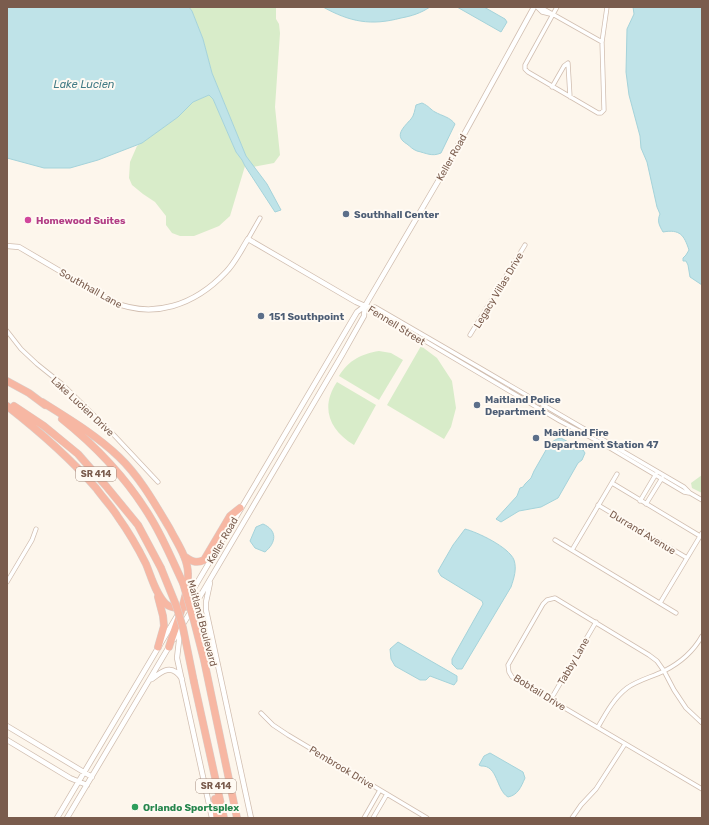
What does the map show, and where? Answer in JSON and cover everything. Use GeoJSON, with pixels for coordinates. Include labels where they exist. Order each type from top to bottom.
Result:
{"type":"FeatureCollection","features":[{"type":"Feature","properties":{"kind":"highway","name":"Maitland Boulevard"},"geometry":{"type":"LineString","coordinates":[[7,381],[42,402],[84,438],[108,462],[131,490],[147,513],[167,548],[183,583],[204,660],[237,818]]}},
{"type":"Feature","properties":{"kind":"highway","name":"Maitland Boulevard"},"geometry":{"type":"LineString","coordinates":[[7,402],[44,426],[78,454],[138,525],[161,568],[176,605],[183,628],[224,818]]}},
{"type":"Feature","properties":{"kind":"highway"},"geometry":{"type":"LineString","coordinates":[[42,402],[82,427],[120,458],[141,483],[158,509],[183,554],[188,574],[188,581],[181,613],[169,647]]}},
{"type":"Feature","properties":{"kind":"highway"},"geometry":{"type":"LineString","coordinates":[[7,406],[51,442],[74,464],[104,498],[118,516],[145,562],[163,601],[181,613]]}},
{"type":"Feature","properties":{"kind":"highway"},"geometry":{"type":"LineString","coordinates":[[183,554],[192,561],[200,562],[204,560],[230,516],[240,508]]}},
{"type":"Feature","properties":{"kind":"highway"},"geometry":{"type":"LineString","coordinates":[[156,587],[164,616],[164,626],[158,647]]}},
{"type":"Feature","properties":{"kind":"highway"},"geometry":{"type":"LineString","coordinates":[[181,613],[195,604]]}},
{"type":"Feature","properties":{"kind":"highway"},"geometry":{"type":"LineString","coordinates":[[209,753],[218,818]]}},
{"type":"Feature","properties":{"kind":"highway"},"geometry":{"type":"LineString","coordinates":[[231,792],[241,818]]}},
{"type":"Feature","properties":{"kind":"street"},"geometry":{"type":"LineString","coordinates":[[535,7],[542,12],[553,15]]}},
{"type":"Feature","properties":{"kind":"street","name":"Keller Road"},"geometry":{"type":"LineString","coordinates":[[57,818],[158,647],[181,613],[240,508],[357,312],[365,306],[440,178],[535,7]]}},
{"type":"Feature","properties":{"kind":"street"},"geometry":{"type":"LineString","coordinates":[[540,7],[602,42]]}},
{"type":"Feature","properties":{"kind":"street"},"geometry":{"type":"LineString","coordinates":[[557,7],[525,65],[525,69],[552,87],[598,113],[602,113],[604,110],[602,42],[607,7]]}},
{"type":"Feature","properties":{"kind":"street"},"geometry":{"type":"LineString","coordinates":[[552,87],[564,66],[568,63],[570,97]]}},
{"type":"Feature","properties":{"kind":"street","name":"Southhall Lane"},"geometry":{"type":"LineString","coordinates":[[7,246],[19,247],[111,301],[124,307],[157,310],[189,301],[200,294],[226,272],[260,218]]}},
{"type":"Feature","properties":{"kind":"street"},"geometry":{"type":"LineString","coordinates":[[248,239],[365,306]]}},
{"type":"Feature","properties":{"kind":"street","name":"Legacy Villas Drive"},"geometry":{"type":"LineString","coordinates":[[470,335],[525,245]]}},
{"type":"Feature","properties":{"kind":"street","name":"Keller Road"},"geometry":{"type":"LineString","coordinates":[[67,818],[302,424],[364,316],[365,306]]}},
{"type":"Feature","properties":{"kind":"street","name":"Fennell Street"},"geometry":{"type":"LineString","coordinates":[[365,306],[375,307],[562,417],[606,440],[663,477],[684,486],[690,493],[702,500]]}},
{"type":"Feature","properties":{"kind":"street","name":"Fennell Street"},"geometry":{"type":"LineString","coordinates":[[365,306],[560,421],[657,473]]}},
{"type":"Feature","properties":{"kind":"street","name":"Lake Lucien Drive"},"geometry":{"type":"LineString","coordinates":[[7,331],[21,349],[62,384],[112,433],[158,482]]}},
{"type":"Feature","properties":{"kind":"street"},"geometry":{"type":"LineString","coordinates":[[496,384],[498,380]]}},
{"type":"Feature","properties":{"kind":"street"},"geometry":{"type":"LineString","coordinates":[[560,421],[562,417]]}},
{"type":"Feature","properties":{"kind":"street"},"geometry":{"type":"LineString","coordinates":[[294,419],[302,424]]}},
{"type":"Feature","properties":{"kind":"street"},"geometry":{"type":"LineString","coordinates":[[569,426],[572,422]]}},
{"type":"Feature","properties":{"kind":"street"},"geometry":{"type":"LineString","coordinates":[[640,500],[657,473]]}},
{"type":"Feature","properties":{"kind":"street"},"geometry":{"type":"LineString","coordinates":[[572,550],[617,474]]}},
{"type":"Feature","properties":{"kind":"street"},"geometry":{"type":"LineString","coordinates":[[646,504],[663,477]]}},
{"type":"Feature","properties":{"kind":"street"},"geometry":{"type":"LineString","coordinates":[[612,483],[701,535],[660,603]]}},
{"type":"Feature","properties":{"kind":"street"},"geometry":{"type":"LineString","coordinates":[[647,490],[653,493]]}},
{"type":"Feature","properties":{"kind":"street"},"geometry":{"type":"LineString","coordinates":[[247,498],[257,500]]}},
{"type":"Feature","properties":{"kind":"street"},"geometry":{"type":"LineString","coordinates":[[247,498],[254,506]]}},
{"type":"Feature","properties":{"kind":"street","name":"Durrand Avenue"},"geometry":{"type":"LineString","coordinates":[[598,505],[687,558]]}},
{"type":"Feature","properties":{"kind":"street"},"geometry":{"type":"LineString","coordinates":[[7,582],[29,545],[36,529]]}},
{"type":"Feature","properties":{"kind":"street"},"geometry":{"type":"LineString","coordinates":[[555,540],[676,613]]}},
{"type":"Feature","properties":{"kind":"street"},"geometry":{"type":"LineString","coordinates":[[211,578],[206,602],[206,610],[251,818]]}},
{"type":"Feature","properties":{"kind":"street","name":"Bobtail Drive"},"geometry":{"type":"LineString","coordinates":[[702,724],[686,708],[657,661],[555,598],[547,600],[543,604],[508,665],[509,672],[512,677],[702,789]]}},
{"type":"Feature","properties":{"kind":"street"},"geometry":{"type":"LineString","coordinates":[[212,818],[178,658],[177,648],[181,628],[181,613],[191,614],[203,623],[214,649]]}},
{"type":"Feature","properties":{"kind":"street","name":"Tabby Lane"},"geometry":{"type":"LineString","coordinates":[[551,699],[596,622]]}},
{"type":"Feature","properties":{"kind":"street"},"geometry":{"type":"LineString","coordinates":[[598,727],[610,705],[628,688],[640,681],[664,671],[685,657],[694,649],[702,636]]}},
{"type":"Feature","properties":{"kind":"street"},"geometry":{"type":"LineString","coordinates":[[150,680],[168,670],[174,671],[180,675],[183,681]]}},
{"type":"Feature","properties":{"kind":"street","name":"Pembrook Drive"},"geometry":{"type":"LineString","coordinates":[[261,713],[273,725],[288,735],[426,818]]}},
{"type":"Feature","properties":{"kind":"street"},"geometry":{"type":"LineString","coordinates":[[7,726],[92,777]]}},
{"type":"Feature","properties":{"kind":"street"},"geometry":{"type":"LineString","coordinates":[[7,740],[79,782],[87,785]]}},
{"type":"Feature","properties":{"kind":"street"},"geometry":{"type":"LineString","coordinates":[[572,818],[581,805],[596,789],[625,744]]}},
{"type":"Feature","properties":{"kind":"street"},"geometry":{"type":"LineString","coordinates":[[364,818],[380,790]]}},
{"type":"Feature","properties":{"kind":"street"},"geometry":{"type":"LineString","coordinates":[[373,818],[387,794]]}},
{"type":"Feature","properties":{"kind":"green space"},"geometry":{"type":"Polygon","coordinates":[[[189,7],[276,7],[276,19],[279,24],[280,33],[275,107],[280,155],[274,163],[253,167],[246,156],[212,73],[203,39],[189,7]]]}},
{"type":"Feature","properties":{"kind":"green space"},"geometry":{"type":"Polygon","coordinates":[[[209,95],[213,99],[236,152],[245,166],[230,216],[219,226],[194,236],[180,236],[172,233],[166,225],[166,216],[155,202],[132,185],[129,178],[130,162],[137,146],[178,117],[193,102],[209,95]]]}},
{"type":"Feature","properties":{"kind":"green space"},"geometry":{"type":"Polygon","coordinates":[[[421,346],[437,358],[452,381],[456,408],[451,427],[444,439],[387,405],[421,346]]]}},
{"type":"Feature","properties":{"kind":"green space"},"geometry":{"type":"Polygon","coordinates":[[[379,351],[391,353],[403,360],[379,400],[339,376],[351,362],[361,356],[379,351]]]}},
{"type":"Feature","properties":{"kind":"green space"},"geometry":{"type":"Polygon","coordinates":[[[337,382],[376,405],[354,445],[338,432],[330,417],[328,409],[329,400],[337,382]]]}},
{"type":"Feature","properties":{"kind":"green space"},"geometry":{"type":"Polygon","coordinates":[[[702,475],[702,493],[692,488],[691,483],[702,475]]]}},
{"type":"Feature","properties":{"kind":"water","name":"Lake Lucien"},"geometry":{"type":"Polygon","coordinates":[[[7,7],[189,7],[203,39],[212,73],[246,156],[267,184],[281,210],[275,212],[236,152],[213,99],[209,95],[193,102],[178,117],[142,143],[98,160],[70,168],[44,168],[7,158],[7,7]]]}},
{"type":"Feature","properties":{"kind":"water"},"geometry":{"type":"Polygon","coordinates":[[[323,7],[430,7],[420,13],[409,16],[380,22],[370,22],[342,16],[323,7]]]}},
{"type":"Feature","properties":{"kind":"water"},"geometry":{"type":"Polygon","coordinates":[[[457,7],[484,7],[505,19],[507,22],[501,32],[457,7]]]}},
{"type":"Feature","properties":{"kind":"water"},"geometry":{"type":"Polygon","coordinates":[[[633,7],[702,7],[702,285],[690,277],[688,265],[686,261],[683,261],[683,258],[689,250],[683,237],[674,231],[663,232],[659,223],[660,214],[657,207],[647,162],[641,148],[640,136],[629,95],[626,72],[627,29],[634,14],[633,7]]]}},
{"type":"Feature","properties":{"kind":"water"},"geometry":{"type":"Polygon","coordinates":[[[422,103],[435,112],[448,118],[455,124],[441,153],[435,155],[413,149],[403,141],[400,135],[405,125],[412,118],[416,105],[422,103]]]}},
{"type":"Feature","properties":{"kind":"water"},"geometry":{"type":"Polygon","coordinates":[[[561,438],[583,450],[585,453],[558,498],[541,507],[519,511],[501,522],[496,519],[517,496],[520,488],[523,487],[531,478],[550,443],[561,438]]]}},
{"type":"Feature","properties":{"kind":"water"},"geometry":{"type":"Polygon","coordinates":[[[263,524],[271,530],[274,536],[272,544],[265,552],[255,548],[250,541],[256,527],[263,524]]]}},
{"type":"Feature","properties":{"kind":"water"},"geometry":{"type":"Polygon","coordinates":[[[465,529],[477,533],[506,550],[514,560],[515,570],[511,587],[462,669],[457,669],[452,664],[452,659],[483,604],[482,601],[441,576],[438,571],[453,545],[465,529]]]}},
{"type":"Feature","properties":{"kind":"water"},"geometry":{"type":"Polygon","coordinates":[[[398,642],[457,676],[457,681],[454,685],[430,676],[426,680],[420,680],[395,666],[391,659],[390,649],[398,642]]]}},
{"type":"Feature","properties":{"kind":"water"},"geometry":{"type":"Polygon","coordinates":[[[490,753],[523,772],[525,778],[517,792],[511,796],[508,797],[504,794],[491,769],[479,765],[484,756],[490,753]]]}},
{"type":"Feature","properties":{"kind":"place","name":"Southhall Center"},"geometry":{"type":"Point","coordinates":[346,214]}},
{"type":"Feature","properties":{"kind":"place","name":"Homewood Suites"},"geometry":{"type":"Point","coordinates":[28,220]}},
{"type":"Feature","properties":{"kind":"place","name":"151 Southpoint"},"geometry":{"type":"Point","coordinates":[261,316]}},
{"type":"Feature","properties":{"kind":"place","name":"Maitland Police Department"},"geometry":{"type":"Point","coordinates":[477,405]}},
{"type":"Feature","properties":{"kind":"place","name":"Maitland Fire Department Station 47"},"geometry":{"type":"Point","coordinates":[536,438]}},
{"type":"Feature","properties":{"kind":"place","name":"Orlando Sportsplex"},"geometry":{"type":"Point","coordinates":[135,807]}}]}
